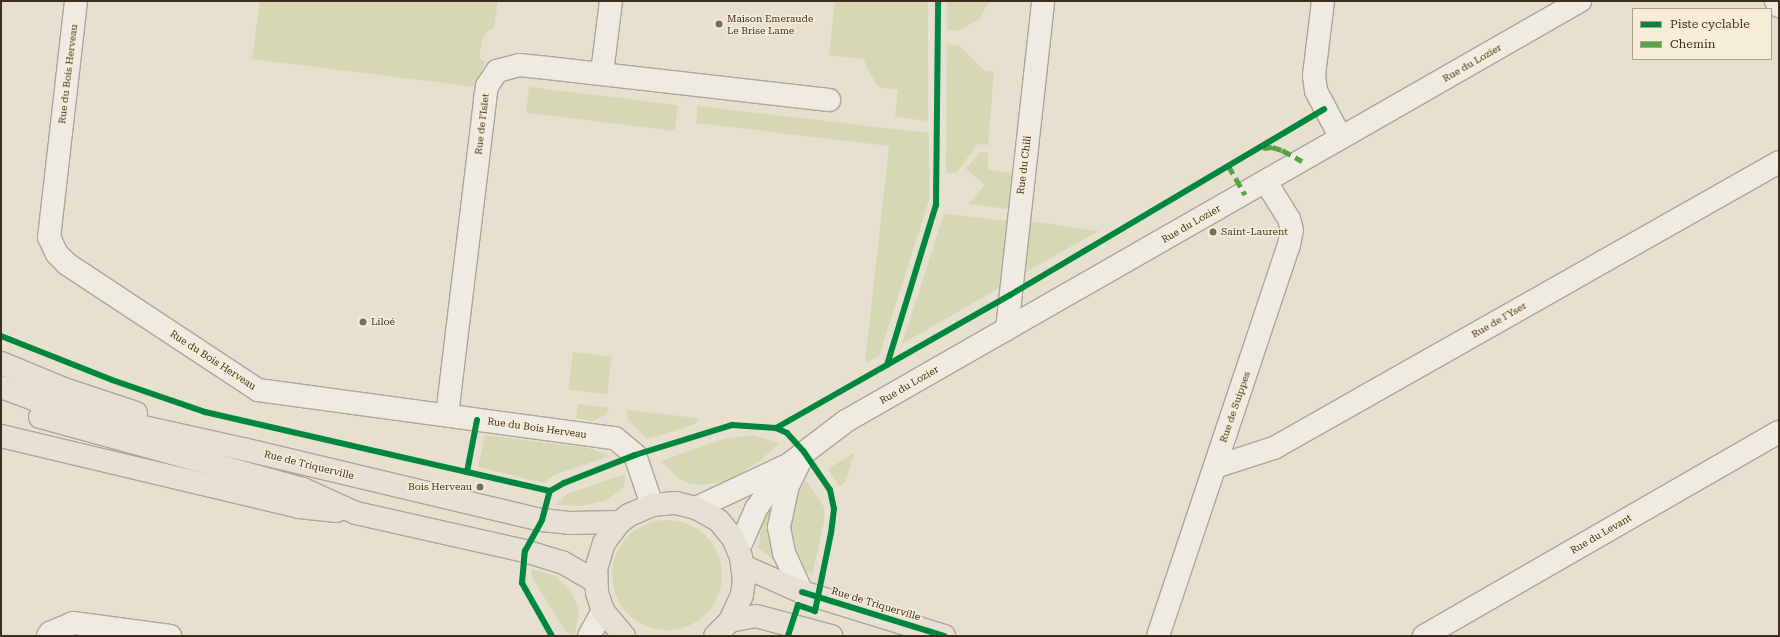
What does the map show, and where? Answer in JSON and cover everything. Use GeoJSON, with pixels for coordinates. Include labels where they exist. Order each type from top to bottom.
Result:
{"type":"FeatureCollection","features":[{"type":"Feature","properties":{"kind":"main road"},"geometry":{"type":"LineString","coordinates":[[1,364],[64,389],[243,449]]}},
{"type":"Feature","properties":{"kind":"main road","name":"Rue de Triquerville"},"geometry":{"type":"LineString","coordinates":[[1,387],[58,408],[243,449],[542,520],[568,523],[620,522]]}},
{"type":"Feature","properties":{"kind":"main road"},"geometry":{"type":"LineString","coordinates":[[1,402],[54,422],[304,490],[356,513]]}},
{"type":"Feature","properties":{"kind":"main road"},"geometry":{"type":"LineString","coordinates":[[1,436],[299,507],[356,513],[525,550],[562,562],[596,582]]}},
{"type":"Feature","properties":{"kind":"main road"},"geometry":{"type":"LineString","coordinates":[[624,636],[604,612],[596,582],[597,562],[604,543],[620,522],[629,514],[652,505],[676,503],[696,508],[719,521],[741,557],[742,595],[723,629]]}},
{"type":"Feature","properties":{"kind":"main road","name":"Rue de Triquerville"},"geometry":{"type":"LineString","coordinates":[[741,557],[802,592],[944,636]]}},
{"type":"Feature","properties":{"kind":"main road"},"geometry":{"type":"LineString","coordinates":[[723,629],[756,616],[831,636]]}},
{"type":"Feature","properties":{"kind":"street","name":"Rue du Bois Herveau"},"geometry":{"type":"LineString","coordinates":[[76,1],[49,237],[57,254],[67,264],[258,390],[615,438],[635,455],[652,505]]}},
{"type":"Feature","properties":{"kind":"street"},"geometry":{"type":"LineString","coordinates":[[602,73],[611,1]]}},
{"type":"Feature","properties":{"kind":"street","name":"Rue du Chili"},"geometry":{"type":"LineString","coordinates":[[1007,329],[1043,1]]}},
{"type":"Feature","properties":{"kind":"street"},"geometry":{"type":"LineString","coordinates":[[1324,1],[1314,75],[1316,91],[1342,138]]}},
{"type":"Feature","properties":{"kind":"street","name":"Rue du Lozier"},"geometry":{"type":"LineString","coordinates":[[696,508],[796,458],[846,421],[1580,1]]}},
{"type":"Feature","properties":{"kind":"street"},"geometry":{"type":"LineString","coordinates":[[1776,1],[1779,6]]}},
{"type":"Feature","properties":{"kind":"street","name":"Rue de l’Islet"},"geometry":{"type":"LineString","coordinates":[[447,416],[488,86],[498,71],[519,65],[602,73],[829,100]]}},
{"type":"Feature","properties":{"kind":"street","name":"Rue de l'Yser"},"geometry":{"type":"LineString","coordinates":[[1215,467],[1274,448],[1779,162]]}},
{"type":"Feature","properties":{"kind":"street","name":"Rue de Suippes"},"geometry":{"type":"LineString","coordinates":[[1158,636],[1290,245],[1292,230],[1289,218],[1266,182]]}},
{"type":"Feature","properties":{"kind":"street","name":"Rue du Levant"},"geometry":{"type":"LineString","coordinates":[[1424,636],[1779,432]]}},
{"type":"Feature","properties":{"kind":"street","name":"Rue du Lozier"},"geometry":{"type":"LineString","coordinates":[[741,557],[756,509],[796,458]]}},
{"type":"Feature","properties":{"kind":"street","name":"Rue du Lozier"},"geometry":{"type":"LineString","coordinates":[[796,458],[787,488],[779,527],[784,553],[802,592]]}},
{"type":"Feature","properties":{"kind":"street"},"geometry":{"type":"LineString","coordinates":[[590,636],[604,612]]}},
{"type":"Feature","properties":{"kind":"street"},"geometry":{"type":"LineString","coordinates":[[48,636],[50,632],[73,623],[128,632],[170,636]]}},
{"type":"Feature","properties":{"kind":"green space"},"geometry":{"type":"Polygon","coordinates":[[[260,1],[498,1],[494,29],[488,30],[483,38],[479,57],[485,62],[475,87],[252,59],[260,1]]]}},
{"type":"Feature","properties":{"kind":"green space"},"geometry":{"type":"Polygon","coordinates":[[[835,1],[928,1],[928,121],[895,117],[898,90],[879,87],[867,69],[864,59],[829,55],[835,1]]]}},
{"type":"Feature","properties":{"kind":"green space"},"geometry":{"type":"Polygon","coordinates":[[[947,1],[990,1],[979,19],[961,30],[947,30],[947,1]]]}},
{"type":"Feature","properties":{"kind":"green space"},"geometry":{"type":"Polygon","coordinates":[[[947,44],[960,46],[985,71],[994,72],[988,145],[978,144],[956,173],[946,173],[947,44]]]}},
{"type":"Feature","properties":{"kind":"green space"},"geometry":{"type":"Polygon","coordinates":[[[529,87],[678,105],[675,131],[526,113],[529,87]]]}},
{"type":"Feature","properties":{"kind":"green space"},"geometry":{"type":"Polygon","coordinates":[[[698,106],[929,133],[929,200],[879,356],[865,363],[889,146],[696,123],[698,106]]]}},
{"type":"Feature","properties":{"kind":"green space"},"geometry":{"type":"Polygon","coordinates":[[[980,152],[988,153],[988,169],[1012,173],[1008,209],[968,204],[985,185],[966,169],[980,152]]]}},
{"type":"Feature","properties":{"kind":"green space"},"geometry":{"type":"Polygon","coordinates":[[[944,214],[1007,221],[999,288],[902,344],[944,214]]]}},
{"type":"Feature","properties":{"kind":"green space"},"geometry":{"type":"Polygon","coordinates":[[[1029,221],[1099,231],[1022,274],[1029,221]]]}},
{"type":"Feature","properties":{"kind":"green space"},"geometry":{"type":"Polygon","coordinates":[[[573,352],[612,357],[607,394],[568,390],[573,352]]]}},
{"type":"Feature","properties":{"kind":"green space"},"geometry":{"type":"Polygon","coordinates":[[[578,404],[609,408],[606,415],[592,421],[576,418],[578,404]]]}},
{"type":"Feature","properties":{"kind":"green space"},"geometry":{"type":"Polygon","coordinates":[[[627,410],[697,418],[699,421],[695,424],[647,439],[628,420],[627,410]]]}},
{"type":"Feature","properties":{"kind":"green space"},"geometry":{"type":"Polygon","coordinates":[[[485,435],[588,448],[610,456],[554,475],[544,483],[478,467],[485,435]]]}},
{"type":"Feature","properties":{"kind":"green space"},"geometry":{"type":"Polygon","coordinates":[[[752,435],[780,443],[757,463],[728,481],[699,485],[688,483],[678,478],[661,461],[724,439],[752,435]]]}},
{"type":"Feature","properties":{"kind":"green space"},"geometry":{"type":"Polygon","coordinates":[[[855,452],[845,482],[841,486],[838,485],[828,469],[855,452]]]}},
{"type":"Feature","properties":{"kind":"green space"},"geometry":{"type":"Polygon","coordinates":[[[625,474],[624,486],[607,500],[581,506],[556,505],[567,494],[625,474]]]}},
{"type":"Feature","properties":{"kind":"green space"},"geometry":{"type":"Polygon","coordinates":[[[806,481],[824,507],[824,522],[812,576],[804,568],[791,535],[790,520],[795,498],[806,481]]]}},
{"type":"Feature","properties":{"kind":"green space"},"geometry":{"type":"Polygon","coordinates":[[[769,509],[769,536],[776,562],[758,548],[762,523],[769,509]]]}},
{"type":"Feature","properties":{"kind":"green space"},"geometry":{"type":"Polygon","coordinates":[[[667,520],[688,524],[698,529],[706,536],[713,544],[718,554],[722,575],[718,596],[713,606],[706,614],[698,621],[688,626],[667,630],[646,626],[636,621],[628,614],[621,606],[616,596],[612,575],[616,554],[621,544],[628,536],[636,529],[646,524],[667,520]]]}},
{"type":"Feature","properties":{"kind":"green space"},"geometry":{"type":"Polygon","coordinates":[[[532,569],[556,576],[571,591],[579,611],[575,636],[566,632],[531,576],[532,569]]]}},
{"type":"Feature","properties":{"kind":"marked path"},"geometry":{"type":"LineString","coordinates":[[1263,148],[1272,147],[1282,150],[1302,161]]}},
{"type":"Feature","properties":{"kind":"marked path"},"geometry":{"type":"LineString","coordinates":[[1228,165],[1245,194]]}},
{"type":"Feature","properties":{"kind":"cycle path"},"geometry":{"type":"LineString","coordinates":[[887,365],[936,205],[938,1]]}},
{"type":"Feature","properties":{"kind":"cycle path"},"geometry":{"type":"LineString","coordinates":[[776,428],[1010,295],[1324,109]]}},
{"type":"Feature","properties":{"kind":"cycle path"},"geometry":{"type":"LineString","coordinates":[[1,336],[112,380],[205,412],[467,472]]}},
{"type":"Feature","properties":{"kind":"cycle path"},"geometry":{"type":"LineString","coordinates":[[477,420],[467,472],[550,491]]}},
{"type":"Feature","properties":{"kind":"cycle path"},"geometry":{"type":"LineString","coordinates":[[552,636],[522,583],[525,551],[542,520],[550,491],[564,483],[635,455],[732,425],[776,428],[787,433],[804,452],[830,490],[834,509],[831,533],[815,611],[798,605],[788,636]]}},
{"type":"Feature","properties":{"kind":"cycle path"},"geometry":{"type":"LineString","coordinates":[[802,592],[944,636]]}},
{"type":"Feature","properties":{"kind":"place","name":"Maison Emeraude Le Brise Lame"},"geometry":{"type":"Point","coordinates":[719,24]}},
{"type":"Feature","properties":{"kind":"place","name":"Saint-Laurent"},"geometry":{"type":"Point","coordinates":[1213,232]}},
{"type":"Feature","properties":{"kind":"place","name":"Liloé"},"geometry":{"type":"Point","coordinates":[363,322]}},
{"type":"Feature","properties":{"kind":"place","name":"Bois Herveau"},"geometry":{"type":"Point","coordinates":[480,487]}}]}
